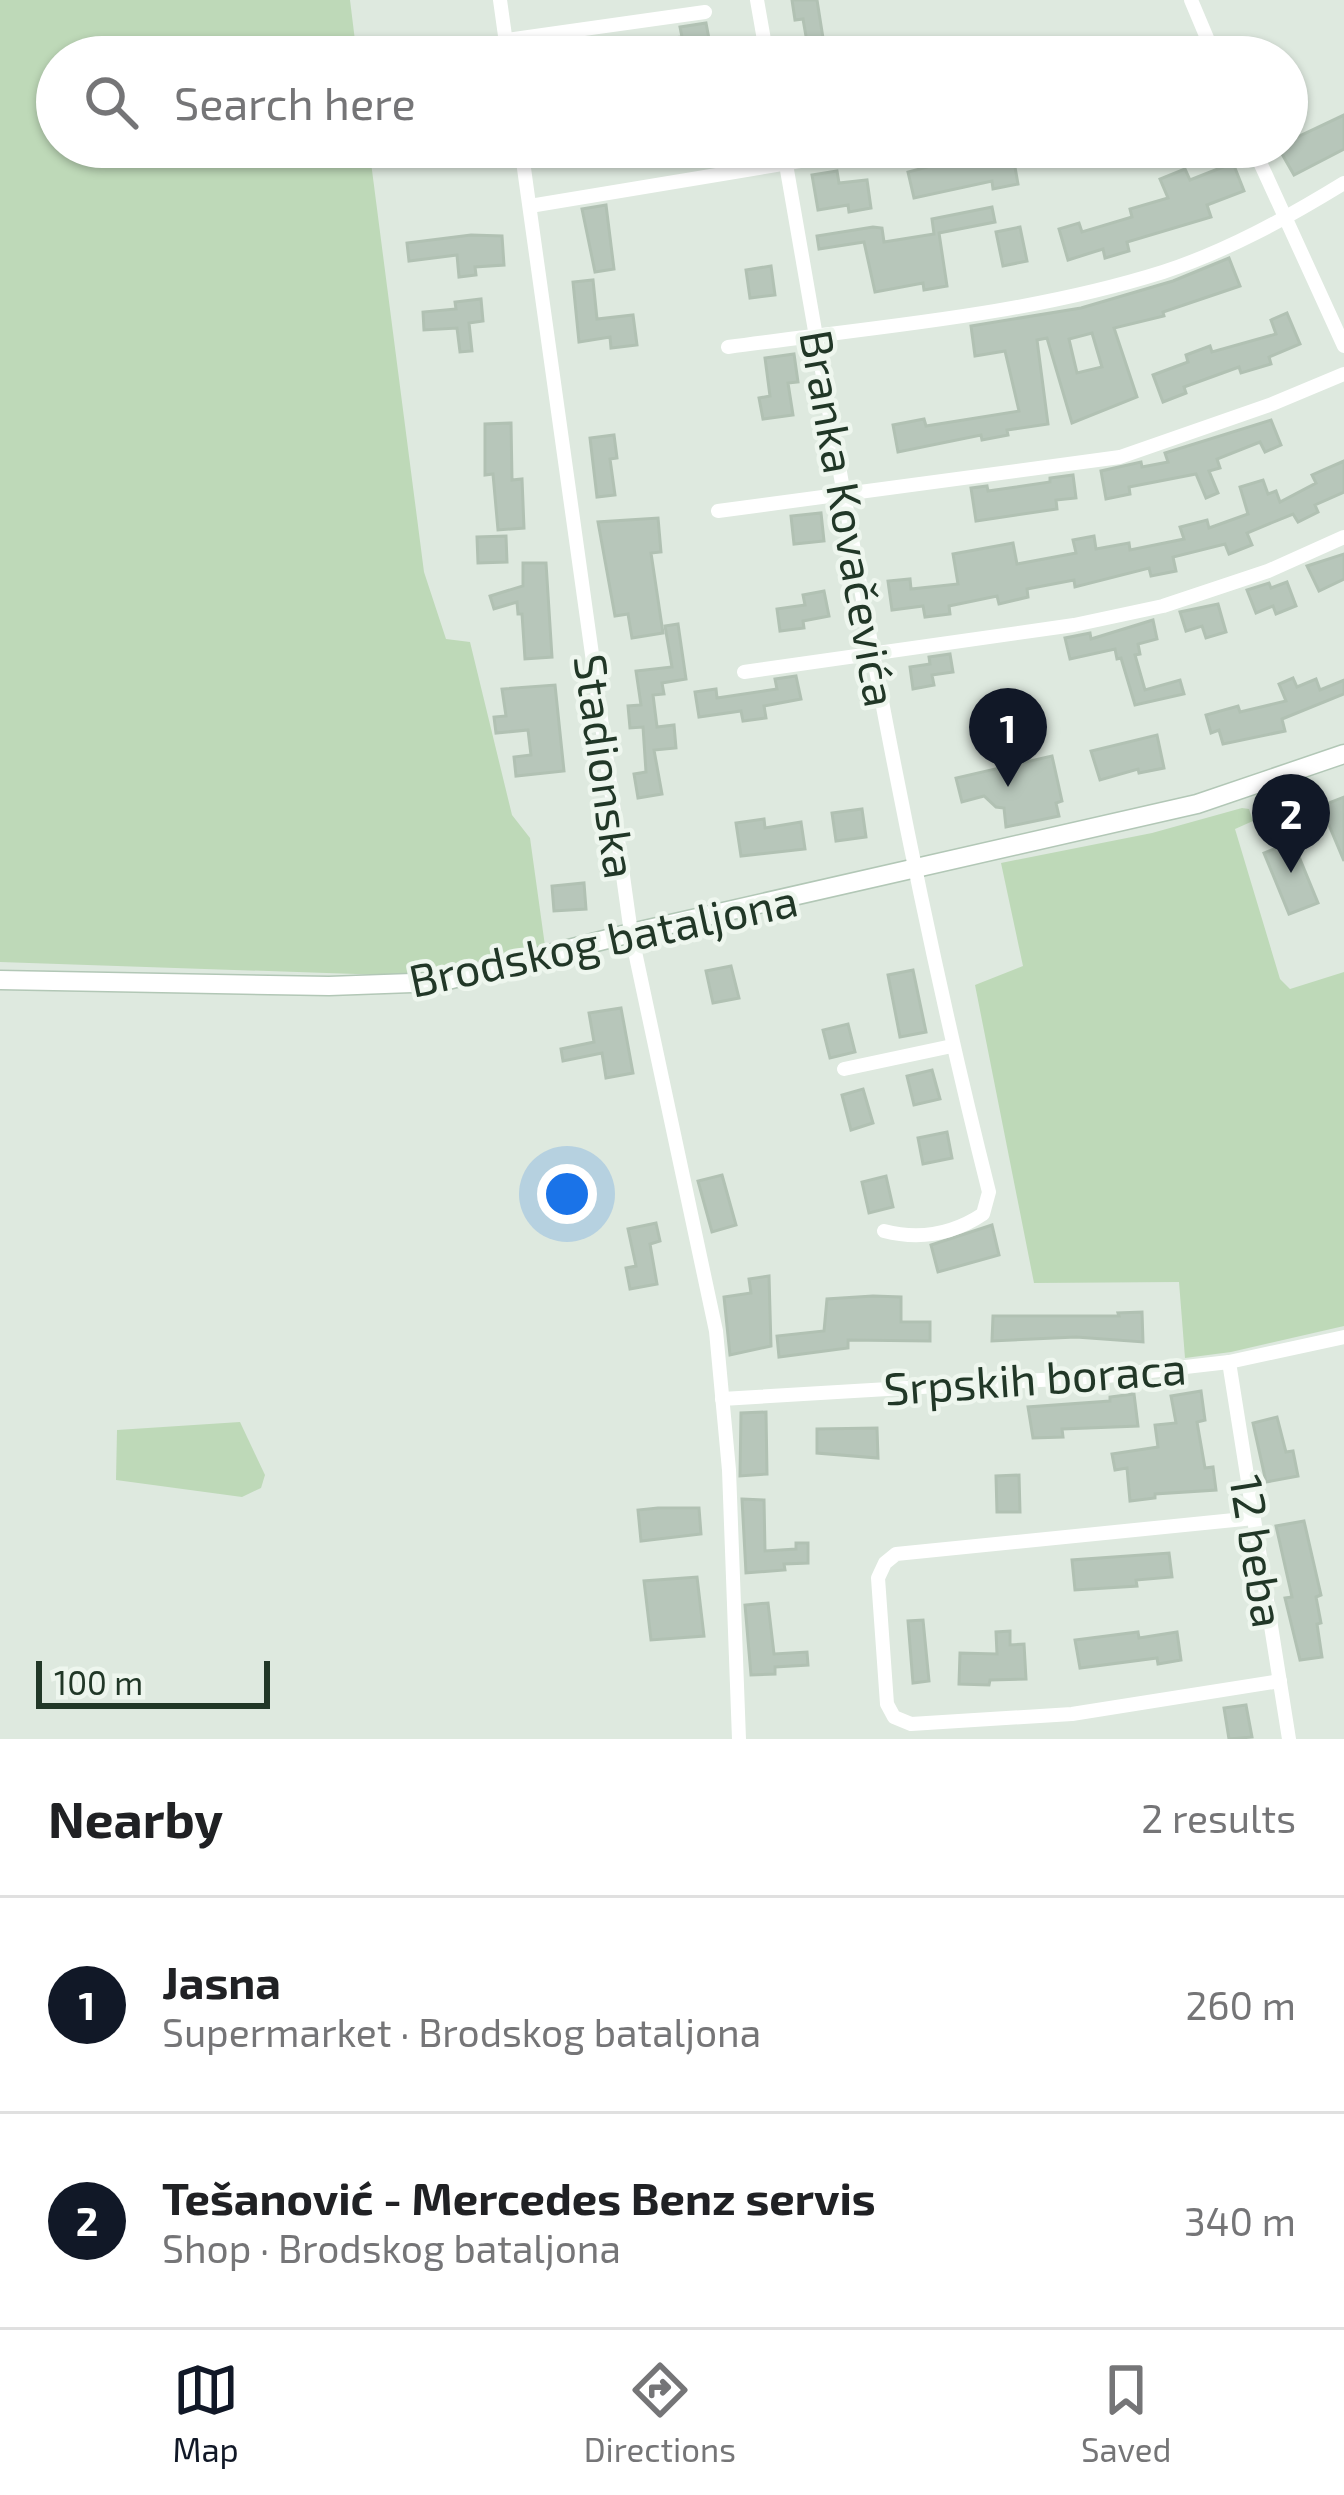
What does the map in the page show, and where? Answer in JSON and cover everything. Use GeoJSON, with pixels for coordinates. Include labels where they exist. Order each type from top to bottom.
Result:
{"type":"FeatureCollection","features":[{"type":"Feature","properties":{"kind":"street"},"geometry":{"type":"LineString","coordinates":[[500,0],[505,36]]}},
{"type":"Feature","properties":{"kind":"street"},"geometry":{"type":"LineString","coordinates":[[758,0],[764,36]]}},
{"type":"Feature","properties":{"kind":"street"},"geometry":{"type":"LineString","coordinates":[[1191,0],[1206,36]]}},
{"type":"Feature","properties":{"kind":"street"},"geometry":{"type":"LineString","coordinates":[[534,36],[705,12]]}},
{"type":"Feature","properties":{"kind":"street","name":"Stadionska"},"geometry":{"type":"LineString","coordinates":[[524,168],[631,934],[716,1331],[730,1470],[740,1739]]}},
{"type":"Feature","properties":{"kind":"street"},"geometry":{"type":"LineString","coordinates":[[530,206],[762,168]]}},
{"type":"Feature","properties":{"kind":"street","name":"Branka Kovačevića"},"geometry":{"type":"LineString","coordinates":[[787,168],[916,871]]}},
{"type":"Feature","properties":{"kind":"street"},"geometry":{"type":"LineString","coordinates":[[1262,168],[1344,346]]}},
{"type":"Feature","properties":{"kind":"street"},"geometry":{"type":"LineString","coordinates":[[728,347],[1076,296],[1166,271],[1284,219],[1344,183]]}},
{"type":"Feature","properties":{"kind":"street"},"geometry":{"type":"LineString","coordinates":[[718,511],[1120,457],[1344,374]]}},
{"type":"Feature","properties":{"kind":"street"},"geometry":{"type":"LineString","coordinates":[[744,672],[1074,625],[1163,606],[1268,571],[1344,537]]}},
{"type":"Feature","properties":{"kind":"street","name":"Brodskog bataljona"},"geometry":{"type":"LineString","coordinates":[[0,980],[396,986],[440,982],[1196,804],[1344,754]]}},
{"type":"Feature","properties":{"kind":"street"},"geometry":{"type":"LineString","coordinates":[[884,1231],[920,1238],[968,1224],[983,1214],[988,1202],[916,871]]}},
{"type":"Feature","properties":{"kind":"street"},"geometry":{"type":"LineString","coordinates":[[844,1069],[952,1046]]}},
{"type":"Feature","properties":{"kind":"street","name":"Srpskih boraca"},"geometry":{"type":"LineString","coordinates":[[722,1399],[1108,1376],[1229,1362],[1344,1337]]}},
{"type":"Feature","properties":{"kind":"street","name":"12 beba"},"geometry":{"type":"LineString","coordinates":[[1229,1362],[1289,1739]]}},
{"type":"Feature","properties":{"kind":"street"},"geometry":{"type":"LineString","coordinates":[[1254,1518],[896,1554],[878,1578],[886,1704],[902,1723],[1072,1714],[1280,1682]]}},
{"type":"Feature","properties":{"kind":"green space"},"geometry":{"type":"Polygon","coordinates":[[[0,0],[350,0],[354,36],[36,36],[36,168],[372,168],[424,572],[446,639],[470,642],[512,815],[530,838],[545,946],[414,976],[0,962],[0,0]]]}},
{"type":"Feature","properties":{"kind":"green space"},"geometry":{"type":"Polygon","coordinates":[[[1249,809],[1253,821],[1235,829],[1280,979],[1290,989],[1344,972],[1344,1326],[1185,1358],[1179,1282],[1034,1283],[975,985],[1023,966],[1001,863],[1152,833],[1249,809]]]}},
{"type":"Feature","properties":{"kind":"green space"},"geometry":{"type":"Polygon","coordinates":[[[240,1422],[265,1475],[261,1488],[242,1497],[116,1480],[117,1430],[240,1422]]]}},
{"type":"Feature","properties":{"kind":"building"},"geometry":{"type":"Polygon","coordinates":[[[792,0],[817,0],[823,36],[806,36],[803,19],[795,20],[792,0]]]}},
{"type":"Feature","properties":{"kind":"building"},"geometry":{"type":"Polygon","coordinates":[[[706,23],[708,36],[682,36],[680,27],[706,23]]]}},
{"type":"Feature","properties":{"kind":"building"},"geometry":{"type":"Polygon","coordinates":[[[1344,115],[1344,149],[1308,168],[1308,132],[1344,115]]]}},
{"type":"Feature","properties":{"kind":"building"},"geometry":{"type":"Polygon","coordinates":[[[1015,168],[1018,184],[993,189],[992,181],[914,198],[908,172],[1015,168]]]}},
{"type":"Feature","properties":{"kind":"building"},"geometry":{"type":"Polygon","coordinates":[[[1220,168],[1235,168],[1244,191],[1207,205],[1211,217],[1127,242],[1129,251],[1105,258],[1103,249],[1068,260],[1059,229],[1079,223],[1082,232],[1132,217],[1130,209],[1168,198],[1160,179],[1185,169],[1190,180],[1220,168]]]}},
{"type":"Feature","properties":{"kind":"building"},"geometry":{"type":"Polygon","coordinates":[[[837,171],[839,183],[867,180],[871,208],[849,212],[848,205],[818,210],[812,175],[837,171]]]}},
{"type":"Feature","properties":{"kind":"building"},"geometry":{"type":"Polygon","coordinates":[[[606,205],[614,269],[595,272],[582,209],[606,205]]]}},
{"type":"Feature","properties":{"kind":"building"},"geometry":{"type":"Polygon","coordinates":[[[992,207],[995,222],[939,233],[947,286],[924,290],[923,283],[875,292],[864,242],[819,249],[817,236],[873,227],[882,228],[884,242],[934,234],[932,219],[992,207]]]}},
{"type":"Feature","properties":{"kind":"building"},"geometry":{"type":"Polygon","coordinates":[[[1020,227],[1027,261],[1003,266],[996,232],[1020,227]]]}},
{"type":"Feature","properties":{"kind":"building"},"geometry":{"type":"Polygon","coordinates":[[[502,236],[504,265],[475,267],[476,275],[459,277],[457,255],[409,261],[407,243],[502,236]]]}},
{"type":"Feature","properties":{"kind":"building"},"geometry":{"type":"Polygon","coordinates":[[[1229,258],[1240,286],[1163,312],[1164,316],[1114,328],[1137,397],[1072,423],[1047,338],[1037,340],[1048,424],[1007,430],[1008,435],[982,440],[981,435],[898,452],[893,425],[924,419],[926,426],[1019,411],[1005,351],[975,356],[971,326],[1081,308],[1173,281],[1229,258]],[[1092,333],[1069,339],[1077,373],[1102,367],[1092,333]]]}},
{"type":"Feature","properties":{"kind":"building"},"geometry":{"type":"Polygon","coordinates":[[[771,266],[775,295],[750,298],[746,270],[771,266]]]}},
{"type":"Feature","properties":{"kind":"building"},"geometry":{"type":"Polygon","coordinates":[[[593,280],[597,319],[633,315],[637,345],[611,348],[610,337],[579,342],[573,282],[593,280]]]}},
{"type":"Feature","properties":{"kind":"building"},"geometry":{"type":"Polygon","coordinates":[[[481,299],[483,321],[469,323],[472,351],[460,352],[457,328],[424,330],[423,312],[456,309],[455,302],[481,299]]]}},
{"type":"Feature","properties":{"kind":"building"},"geometry":{"type":"Polygon","coordinates":[[[1287,313],[1300,344],[1269,357],[1271,364],[1241,373],[1239,367],[1184,387],[1186,393],[1163,402],[1153,375],[1188,362],[1186,355],[1210,346],[1212,352],[1276,334],[1271,320],[1287,313]]]}},
{"type":"Feature","properties":{"kind":"building"},"geometry":{"type":"Polygon","coordinates":[[[794,354],[798,382],[788,383],[793,415],[763,419],[759,398],[770,396],[765,358],[794,354]]]}},
{"type":"Feature","properties":{"kind":"building"},"geometry":{"type":"Polygon","coordinates":[[[1271,420],[1281,445],[1265,452],[1260,442],[1217,459],[1220,468],[1209,471],[1218,493],[1206,498],[1196,474],[1129,487],[1130,494],[1106,499],[1101,471],[1168,462],[1165,453],[1271,420]]]}},
{"type":"Feature","properties":{"kind":"building"},"geometry":{"type":"Polygon","coordinates":[[[511,423],[512,480],[522,479],[524,528],[498,530],[493,474],[485,475],[485,424],[511,423]]]}},
{"type":"Feature","properties":{"kind":"building"},"geometry":{"type":"Polygon","coordinates":[[[614,435],[617,458],[610,459],[615,495],[597,497],[590,438],[614,435]]]}},
{"type":"Feature","properties":{"kind":"building"},"geometry":{"type":"Polygon","coordinates":[[[1344,461],[1344,492],[1315,505],[1318,512],[1298,522],[1293,514],[1247,533],[1252,545],[1229,554],[1225,544],[1173,557],[1176,571],[1151,576],[1149,568],[1075,587],[1074,580],[1027,589],[1028,597],[999,604],[997,596],[949,606],[950,614],[925,617],[923,606],[892,610],[888,581],[910,579],[911,589],[958,584],[953,554],[1013,543],[1017,564],[1076,553],[1073,540],[1094,536],[1096,549],[1129,543],[1130,550],[1184,539],[1180,527],[1207,520],[1209,528],[1248,514],[1240,487],[1263,480],[1268,494],[1276,491],[1280,502],[1316,483],[1312,475],[1344,461]]]}},
{"type":"Feature","properties":{"kind":"building"},"geometry":{"type":"Polygon","coordinates":[[[1073,475],[1076,498],[1056,500],[1057,509],[976,521],[971,488],[987,486],[988,491],[1073,475]]]}},
{"type":"Feature","properties":{"kind":"building"},"geometry":{"type":"Polygon","coordinates":[[[821,513],[824,541],[794,544],[791,516],[821,513]]]}},
{"type":"Feature","properties":{"kind":"building"},"geometry":{"type":"Polygon","coordinates":[[[658,518],[661,552],[651,553],[663,633],[632,638],[628,614],[615,616],[598,522],[658,518]]]}},
{"type":"Feature","properties":{"kind":"building"},"geometry":{"type":"Polygon","coordinates":[[[506,536],[507,562],[478,563],[477,537],[506,536]]]}},
{"type":"Feature","properties":{"kind":"building"},"geometry":{"type":"Polygon","coordinates":[[[1344,554],[1344,579],[1319,591],[1307,566],[1344,554]]]}},
{"type":"Feature","properties":{"kind":"building"},"geometry":{"type":"Polygon","coordinates":[[[523,563],[546,563],[552,657],[525,659],[517,602],[494,609],[490,596],[523,586],[523,563]]]}},
{"type":"Feature","properties":{"kind":"building"},"geometry":{"type":"Polygon","coordinates":[[[1287,582],[1296,606],[1276,614],[1273,606],[1256,613],[1247,590],[1287,582]]]}},
{"type":"Feature","properties":{"kind":"building"},"geometry":{"type":"Polygon","coordinates":[[[824,591],[829,616],[803,621],[804,628],[780,631],[777,609],[805,605],[803,595],[824,591]]]}},
{"type":"Feature","properties":{"kind":"building"},"geometry":{"type":"Polygon","coordinates":[[[1218,604],[1226,632],[1206,638],[1202,626],[1186,631],[1180,612],[1218,604]]]}},
{"type":"Feature","properties":{"kind":"building"},"geometry":{"type":"Polygon","coordinates":[[[1153,620],[1157,639],[1138,644],[1140,654],[1135,655],[1145,690],[1180,680],[1184,694],[1135,705],[1115,649],[1070,659],[1065,638],[1090,633],[1091,639],[1153,620]]]}},
{"type":"Feature","properties":{"kind":"building"},"geometry":{"type":"Polygon","coordinates":[[[678,624],[686,679],[662,683],[664,694],[653,695],[657,727],[674,725],[676,748],[654,750],[662,794],[638,798],[634,774],[646,772],[643,727],[630,728],[628,706],[641,705],[636,671],[672,667],[665,626],[678,624]]]}},
{"type":"Feature","properties":{"kind":"building"},"geometry":{"type":"Polygon","coordinates":[[[950,654],[953,672],[932,675],[934,685],[913,689],[910,667],[930,664],[929,657],[950,654]]]}},
{"type":"Feature","properties":{"kind":"building"},"geometry":{"type":"Polygon","coordinates":[[[796,676],[801,699],[764,706],[766,718],[743,721],[741,711],[699,717],[695,692],[716,689],[717,698],[777,689],[775,679],[796,676]]]}},
{"type":"Feature","properties":{"kind":"building"},"geometry":{"type":"Polygon","coordinates":[[[1293,678],[1297,687],[1316,679],[1320,690],[1344,680],[1344,694],[1282,719],[1285,731],[1223,744],[1219,730],[1211,733],[1206,715],[1286,701],[1279,684],[1293,678]]]}},
{"type":"Feature","properties":{"kind":"building"},"geometry":{"type":"Polygon","coordinates":[[[555,685],[564,771],[516,776],[514,757],[531,755],[528,730],[496,733],[494,717],[506,716],[502,689],[555,685]]]}},
{"type":"Feature","properties":{"kind":"building"},"geometry":{"type":"Polygon","coordinates":[[[1157,735],[1164,768],[1139,773],[1138,769],[1100,780],[1091,751],[1157,735]]]}},
{"type":"Feature","properties":{"kind":"building"},"geometry":{"type":"Polygon","coordinates":[[[1052,756],[1062,801],[1056,803],[1059,816],[1006,827],[1004,808],[984,796],[962,802],[956,778],[1052,756]]]}},
{"type":"Feature","properties":{"kind":"building"},"geometry":{"type":"Polygon","coordinates":[[[1344,797],[1344,861],[1321,806],[1344,797]]]}},
{"type":"Feature","properties":{"kind":"building"},"geometry":{"type":"Polygon","coordinates":[[[862,809],[866,837],[836,841],[832,813],[862,809]]]}},
{"type":"Feature","properties":{"kind":"building"},"geometry":{"type":"Polygon","coordinates":[[[764,819],[765,828],[801,822],[805,849],[741,856],[736,823],[764,819]]]}},
{"type":"Feature","properties":{"kind":"building"},"geometry":{"type":"Polygon","coordinates":[[[1293,842],[1318,903],[1289,914],[1264,853],[1293,842]]]}},
{"type":"Feature","properties":{"kind":"building"},"geometry":{"type":"Polygon","coordinates":[[[584,883],[586,909],[554,911],[552,886],[584,883]]]}},
{"type":"Feature","properties":{"kind":"building"},"geometry":{"type":"Polygon","coordinates":[[[731,966],[739,998],[713,1003],[706,971],[731,966]]]}},
{"type":"Feature","properties":{"kind":"building"},"geometry":{"type":"Polygon","coordinates":[[[913,970],[926,1032],[900,1037],[888,975],[913,970]]]}},
{"type":"Feature","properties":{"kind":"building"},"geometry":{"type":"Polygon","coordinates":[[[621,1008],[633,1073],[606,1078],[602,1053],[563,1061],[561,1049],[594,1042],[589,1013],[621,1008]]]}},
{"type":"Feature","properties":{"kind":"building"},"geometry":{"type":"Polygon","coordinates":[[[848,1024],[855,1052],[830,1058],[823,1030],[848,1024]]]}},
{"type":"Feature","properties":{"kind":"building"},"geometry":{"type":"Polygon","coordinates":[[[932,1070],[940,1099],[914,1105],[907,1076],[932,1070]]]}},
{"type":"Feature","properties":{"kind":"building"},"geometry":{"type":"Polygon","coordinates":[[[863,1089],[873,1123],[851,1130],[842,1095],[863,1089]]]}},
{"type":"Feature","properties":{"kind":"building"},"geometry":{"type":"Polygon","coordinates":[[[947,1132],[952,1158],[923,1164],[918,1138],[947,1132]]]}},
{"type":"Feature","properties":{"kind":"building"},"geometry":{"type":"Polygon","coordinates":[[[722,1175],[736,1225],[712,1232],[698,1181],[722,1175]]]}},
{"type":"Feature","properties":{"kind":"building"},"geometry":{"type":"Polygon","coordinates":[[[886,1176],[893,1207],[869,1213],[862,1182],[886,1176]]]}},
{"type":"Feature","properties":{"kind":"building"},"geometry":{"type":"Polygon","coordinates":[[[656,1223],[660,1241],[650,1244],[657,1284],[630,1289],[626,1268],[636,1266],[628,1229],[656,1223]]]}},
{"type":"Feature","properties":{"kind":"building"},"geometry":{"type":"Polygon","coordinates":[[[992,1225],[999,1255],[938,1272],[931,1245],[992,1225]]]}},
{"type":"Feature","properties":{"kind":"building"},"geometry":{"type":"Polygon","coordinates":[[[769,1276],[771,1346],[730,1355],[724,1297],[751,1293],[749,1279],[769,1276]]]}},
{"type":"Feature","properties":{"kind":"building"},"geometry":{"type":"Polygon","coordinates":[[[901,1297],[901,1322],[930,1322],[930,1341],[848,1340],[848,1348],[779,1357],[777,1336],[824,1331],[827,1299],[901,1297]]]}},
{"type":"Feature","properties":{"kind":"building"},"geometry":{"type":"Polygon","coordinates":[[[1142,1312],[1143,1342],[1076,1337],[992,1341],[993,1316],[1142,1312]]]}},
{"type":"Feature","properties":{"kind":"building"},"geometry":{"type":"Polygon","coordinates":[[[1201,1391],[1205,1420],[1197,1422],[1205,1468],[1213,1467],[1216,1490],[1155,1494],[1155,1498],[1130,1501],[1127,1468],[1115,1470],[1112,1454],[1158,1447],[1155,1425],[1176,1423],[1171,1396],[1201,1391]]]}},
{"type":"Feature","properties":{"kind":"building"},"geometry":{"type":"Polygon","coordinates":[[[1134,1394],[1138,1426],[1062,1429],[1063,1437],[1033,1438],[1028,1407],[1110,1401],[1110,1397],[1134,1394]]]}},
{"type":"Feature","properties":{"kind":"building"},"geometry":{"type":"Polygon","coordinates":[[[766,1412],[767,1474],[740,1476],[741,1413],[766,1412]]]}},
{"type":"Feature","properties":{"kind":"building"},"geometry":{"type":"Polygon","coordinates":[[[1277,1417],[1286,1452],[1293,1451],[1298,1476],[1266,1482],[1253,1423],[1277,1417]]]}},
{"type":"Feature","properties":{"kind":"building"},"geometry":{"type":"Polygon","coordinates":[[[877,1428],[878,1458],[817,1453],[817,1429],[877,1428]]]}},
{"type":"Feature","properties":{"kind":"building"},"geometry":{"type":"Polygon","coordinates":[[[1019,1475],[1020,1512],[997,1512],[996,1476],[1019,1475]]]}},
{"type":"Feature","properties":{"kind":"building"},"geometry":{"type":"Polygon","coordinates":[[[742,1499],[764,1500],[765,1551],[796,1549],[796,1543],[808,1543],[808,1563],[746,1573],[742,1499]]]}},
{"type":"Feature","properties":{"kind":"building"},"geometry":{"type":"Polygon","coordinates":[[[699,1508],[701,1534],[641,1541],[638,1510],[699,1508]]]}},
{"type":"Feature","properties":{"kind":"building"},"geometry":{"type":"Polygon","coordinates":[[[1304,1521],[1321,1595],[1316,1597],[1322,1657],[1300,1660],[1285,1598],[1292,1597],[1276,1526],[1304,1521]]]}},
{"type":"Feature","properties":{"kind":"building"},"geometry":{"type":"Polygon","coordinates":[[[1169,1553],[1172,1577],[1136,1580],[1137,1586],[1075,1590],[1072,1560],[1169,1553]]]}},
{"type":"Feature","properties":{"kind":"building"},"geometry":{"type":"Polygon","coordinates":[[[697,1577],[704,1636],[651,1640],[644,1581],[697,1577]]]}},
{"type":"Feature","properties":{"kind":"building"},"geometry":{"type":"Polygon","coordinates":[[[768,1603],[774,1654],[807,1652],[808,1665],[775,1667],[775,1674],[751,1675],[745,1605],[768,1603]]]}},
{"type":"Feature","properties":{"kind":"building"},"geometry":{"type":"Polygon","coordinates":[[[923,1620],[929,1681],[913,1683],[908,1621],[923,1620]]]}},
{"type":"Feature","properties":{"kind":"building"},"geometry":{"type":"Polygon","coordinates":[[[1010,1631],[1010,1645],[1024,1644],[1026,1679],[959,1684],[960,1653],[997,1654],[996,1632],[1010,1631]]]}},
{"type":"Feature","properties":{"kind":"building"},"geometry":{"type":"Polygon","coordinates":[[[1138,1632],[1139,1638],[1177,1632],[1181,1660],[1158,1664],[1157,1658],[1080,1668],[1075,1640],[1138,1632]]]}},
{"type":"Feature","properties":{"kind":"building"},"geometry":{"type":"Polygon","coordinates":[[[1246,1705],[1252,1737],[1229,1739],[1224,1708],[1246,1705]]]}},
{"type":"Feature","properties":{"kind":"place","name":"Jasna"},"geometry":{"type":"Point","coordinates":[1008,787]}},
{"type":"Feature","properties":{"kind":"place","name":"Tešanović - Mercedes Benz servis"},"geometry":{"type":"Point","coordinates":[1291,873]}}]}
